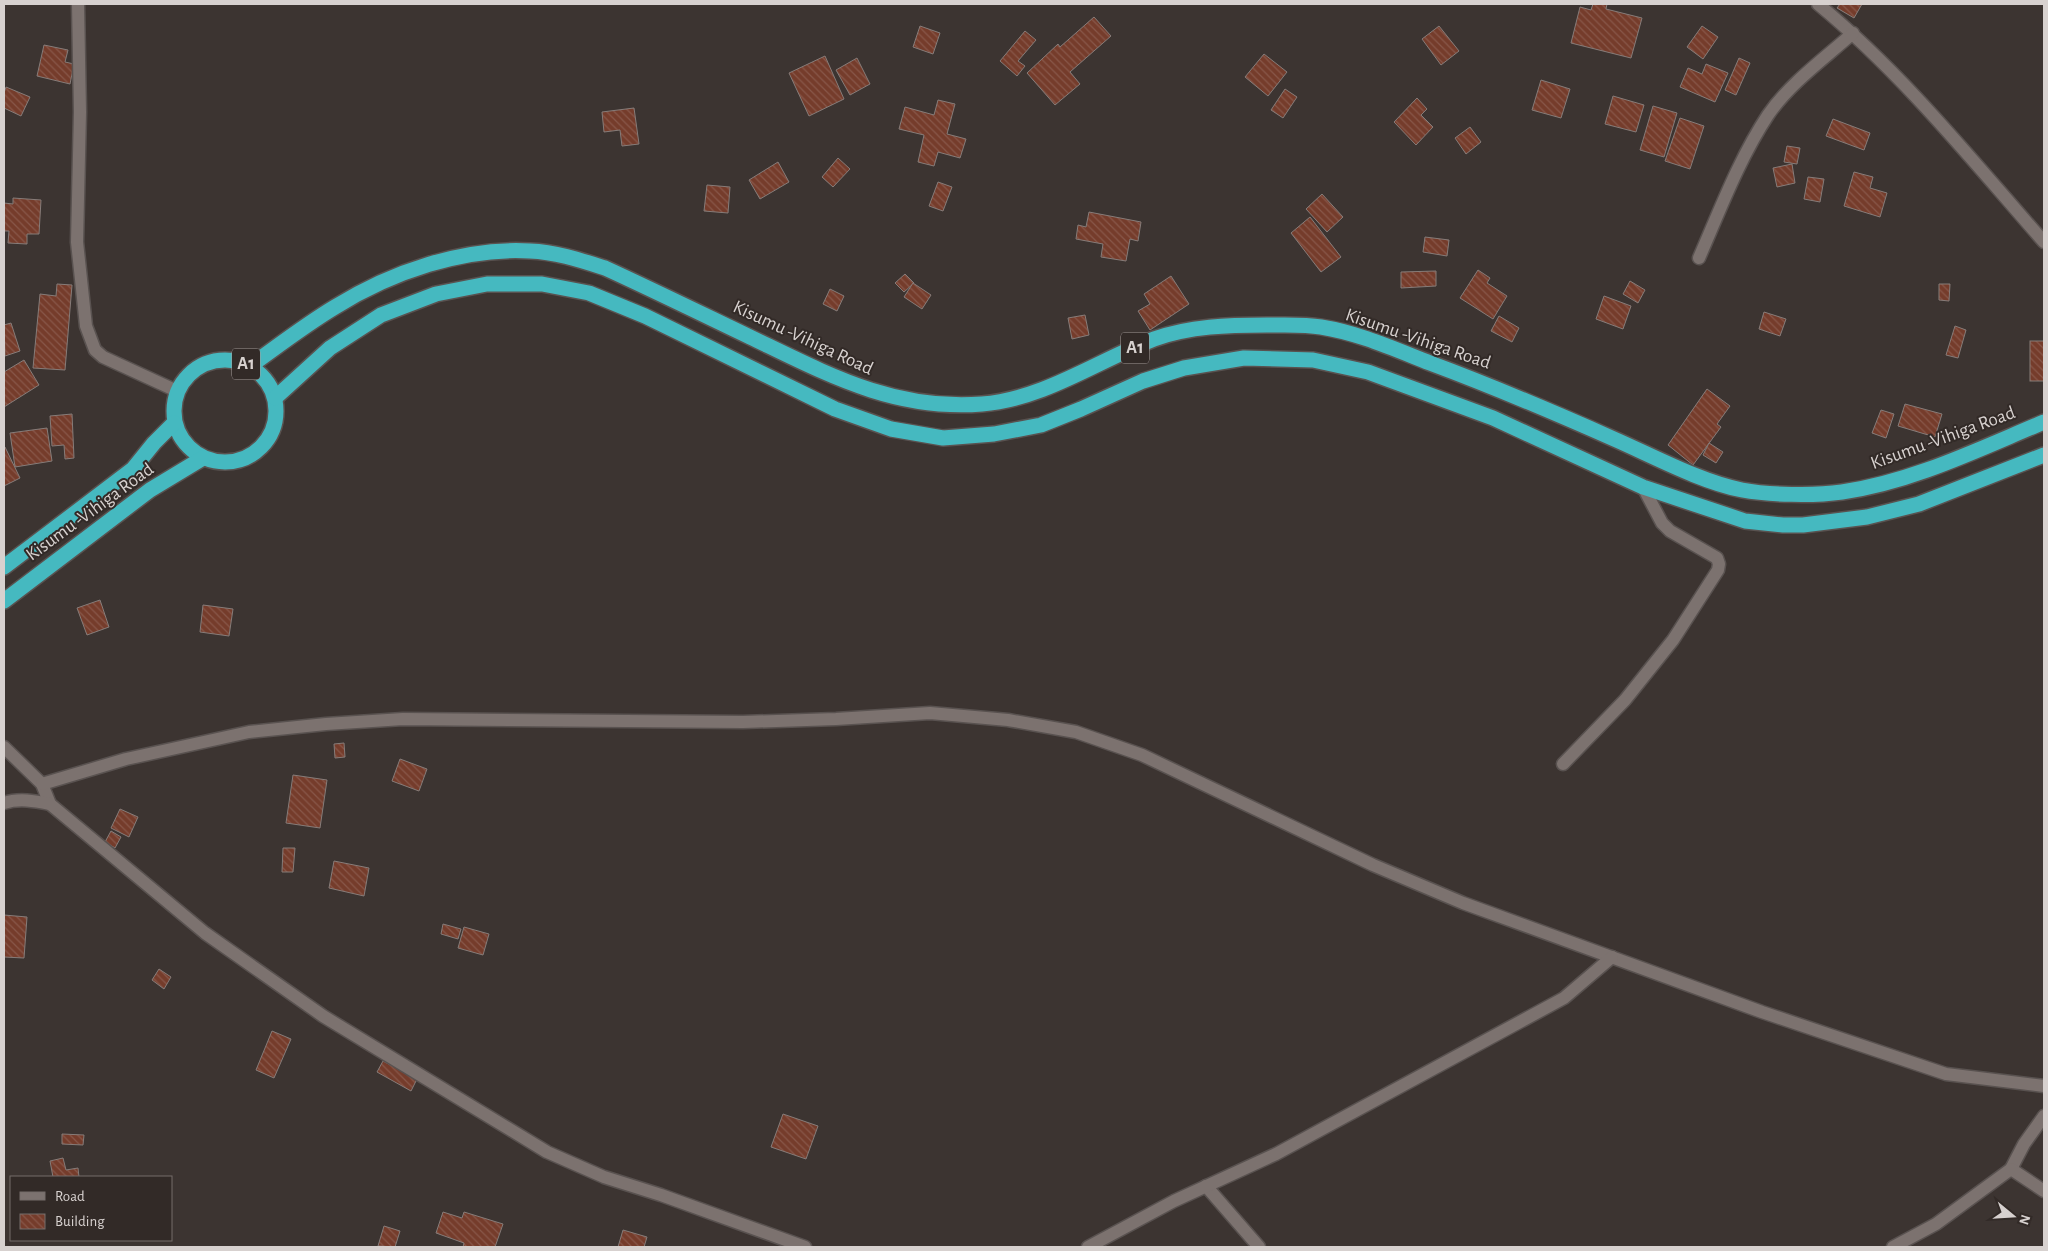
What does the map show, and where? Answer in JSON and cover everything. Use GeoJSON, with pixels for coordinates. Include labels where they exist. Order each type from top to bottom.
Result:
{"type":"FeatureCollection","features":[{"type":"Feature","properties":{"kind":"highway","name":"Kisumu -Vihiga Road"},"geometry":{"type":"LineString","coordinates":[[250,366],[335,306],[382,283],[430,263],[492,251],[531,251],[568,256],[605,268],[832,377],[873,392],[908,400],[954,404],[986,404],[1030,394],[1154,339],[1185,330],[1228,325],[1277,325],[1319,326],[1366,338],[1503,390],[1699,476],[1741,490],[1803,493],[1840,492],[1877,484],[1936,466],[2044,422]]}},
{"type":"Feature","properties":{"kind":"highway","name":"A1"},"geometry":{"type":"LineString","coordinates":[[275,398],[330,348],[382,315],[436,294],[487,284],[542,284],[589,293],[645,316],[768,378],[835,409],[891,429],[943,438],[994,434],[1041,425],[1143,381],[1184,368],[1244,358],[1313,360],[1368,372],[1493,418],[1643,487],[1745,521],[1803,525],[1867,517],[1919,504],[2044,456]]}},
{"type":"Feature","properties":{"kind":"highway","name":"A1"},"geometry":{"type":"LineString","coordinates":[[174,423],[180,438],[190,450],[203,458],[219,463],[235,462],[251,456],[263,446],[272,431],[276,415],[275,398],[270,385],[261,374],[250,366],[233,360],[216,360],[200,366],[186,377],[177,391]]}},
{"type":"Feature","properties":{"kind":"highway"},"geometry":{"type":"LineString","coordinates":[[174,423],[174,402],[177,391]]}},
{"type":"Feature","properties":{"kind":"highway","name":"Kisumu -Vihiga Road"},"geometry":{"type":"LineString","coordinates":[[4,567],[132,469],[174,423]]}},
{"type":"Feature","properties":{"kind":"highway","name":"Kisumu -Vihiga Road"},"geometry":{"type":"LineString","coordinates":[[4,601],[150,490],[203,458]]}},
{"type":"Feature","properties":{"kind":"street"},"geometry":{"type":"LineString","coordinates":[[78,4],[80,112],[77,242],[86,326],[95,350],[103,358],[177,391]]}},
{"type":"Feature","properties":{"kind":"street"},"geometry":{"type":"LineString","coordinates":[[1818,4],[1853,33],[1909,88],[2044,242]]}},
{"type":"Feature","properties":{"kind":"street"},"geometry":{"type":"LineString","coordinates":[[1698,258],[1737,170],[1769,114],[1790,89],[1853,33]]}},
{"type":"Feature","properties":{"kind":"street"},"geometry":{"type":"LineString","coordinates":[[1563,764],[1626,700],[1673,640],[1718,570],[1719,564],[1716,558],[1670,532],[1662,523],[1643,487]]}},
{"type":"Feature","properties":{"kind":"street"},"geometry":{"type":"LineString","coordinates":[[42,784],[126,760],[249,732],[326,724],[403,719],[743,722],[930,713],[1008,720],[1076,732],[1142,755],[1373,865],[1462,903],[1841,1039],[1946,1074],[2044,1086]]}},
{"type":"Feature","properties":{"kind":"street"},"geometry":{"type":"LineString","coordinates":[[4,747],[42,784],[50,804]]}},
{"type":"Feature","properties":{"kind":"street"},"geometry":{"type":"LineString","coordinates":[[4,803],[32,800],[50,804],[205,933],[316,1011],[547,1152],[604,1177],[670,1198],[805,1247]]}},
{"type":"Feature","properties":{"kind":"street"},"geometry":{"type":"LineString","coordinates":[[1088,1247],[1174,1201],[1276,1154],[1564,998],[1612,957]]}},
{"type":"Feature","properties":{"kind":"street"},"geometry":{"type":"LineString","coordinates":[[1893,1247],[1936,1224],[2010,1168],[2044,1116]]}},
{"type":"Feature","properties":{"kind":"street"},"geometry":{"type":"LineString","coordinates":[[2010,1168],[2044,1190]]}},
{"type":"Feature","properties":{"kind":"street"},"geometry":{"type":"LineString","coordinates":[[1206,1186],[1259,1247]]}},
{"type":"Feature","properties":{"kind":"building"},"geometry":{"type":"Polygon","coordinates":[[[1593,4],[1607,4],[1606,9],[1642,18],[1631,58],[1571,43],[1580,7],[1591,10],[1593,4]]]}},
{"type":"Feature","properties":{"kind":"building"},"geometry":{"type":"Polygon","coordinates":[[[1840,4],[1862,4],[1854,18],[1837,8],[1840,4]]]}},
{"type":"Feature","properties":{"kind":"building"},"geometry":{"type":"Polygon","coordinates":[[[1094,17],[1111,36],[1070,72],[1080,84],[1055,105],[1027,73],[1058,44],[1060,47],[1094,17]]]}},
{"type":"Feature","properties":{"kind":"building"},"geometry":{"type":"Polygon","coordinates":[[[920,26],[940,33],[933,54],[913,47],[920,26]]]}},
{"type":"Feature","properties":{"kind":"building"},"geometry":{"type":"Polygon","coordinates":[[[1439,26],[1459,51],[1441,65],[1422,39],[1439,26]]]}},
{"type":"Feature","properties":{"kind":"building"},"geometry":{"type":"Polygon","coordinates":[[[1702,26],[1718,37],[1703,59],[1687,47],[1702,26]]]}},
{"type":"Feature","properties":{"kind":"building"},"geometry":{"type":"Polygon","coordinates":[[[1025,31],[1036,40],[1018,61],[1025,66],[1017,76],[1000,61],[1025,31]]]}},
{"type":"Feature","properties":{"kind":"building"},"geometry":{"type":"Polygon","coordinates":[[[44,45],[68,50],[65,62],[74,64],[70,84],[37,76],[44,45]]]}},
{"type":"Feature","properties":{"kind":"building"},"geometry":{"type":"Polygon","coordinates":[[[1264,54],[1287,72],[1268,96],[1245,77],[1264,54]]]}},
{"type":"Feature","properties":{"kind":"building"},"geometry":{"type":"Polygon","coordinates":[[[825,56],[844,99],[809,116],[789,73],[825,56]]]}},
{"type":"Feature","properties":{"kind":"building"},"geometry":{"type":"Polygon","coordinates":[[[857,58],[870,84],[850,95],[836,70],[857,58]]]}},
{"type":"Feature","properties":{"kind":"building"},"geometry":{"type":"Polygon","coordinates":[[[1739,58],[1750,63],[1736,95],[1725,90],[1739,58]]]}},
{"type":"Feature","properties":{"kind":"building"},"geometry":{"type":"Polygon","coordinates":[[[1706,64],[1728,73],[1715,102],[1680,87],[1688,68],[1702,74],[1706,64]]]}},
{"type":"Feature","properties":{"kind":"building"},"geometry":{"type":"Polygon","coordinates":[[[1541,80],[1570,89],[1561,118],[1532,110],[1541,80]]]}},
{"type":"Feature","properties":{"kind":"building"},"geometry":{"type":"Polygon","coordinates":[[[6,87],[30,97],[21,116],[4,108],[6,87]]]}},
{"type":"Feature","properties":{"kind":"building"},"geometry":{"type":"Polygon","coordinates":[[[1285,89],[1297,97],[1283,118],[1271,110],[1285,89]]]}},
{"type":"Feature","properties":{"kind":"building"},"geometry":{"type":"Polygon","coordinates":[[[1613,96],[1644,105],[1636,132],[1605,124],[1613,96]]]}},
{"type":"Feature","properties":{"kind":"building"},"geometry":{"type":"Polygon","coordinates":[[[1417,98],[1427,109],[1421,115],[1433,127],[1416,145],[1394,122],[1417,98]]]}},
{"type":"Feature","properties":{"kind":"building"},"geometry":{"type":"Polygon","coordinates":[[[938,100],[955,104],[947,134],[966,139],[960,158],[938,152],[934,166],[918,162],[924,135],[899,129],[905,107],[934,115],[938,100]]]}},
{"type":"Feature","properties":{"kind":"building"},"geometry":{"type":"Polygon","coordinates":[[[1653,106],[1677,113],[1664,157],[1640,150],[1653,106]]]}},
{"type":"Feature","properties":{"kind":"building"},"geometry":{"type":"Polygon","coordinates":[[[634,108],[639,144],[622,146],[620,130],[604,132],[602,112],[634,108]]]}},
{"type":"Feature","properties":{"kind":"building"},"geometry":{"type":"Polygon","coordinates":[[[1680,118],[1704,126],[1690,169],[1665,161],[1680,118]]]}},
{"type":"Feature","properties":{"kind":"building"},"geometry":{"type":"Polygon","coordinates":[[[1833,119],[1870,133],[1864,150],[1826,136],[1833,119]]]}},
{"type":"Feature","properties":{"kind":"building"},"geometry":{"type":"Polygon","coordinates":[[[1470,127],[1481,142],[1466,154],[1455,138],[1470,127]]]}},
{"type":"Feature","properties":{"kind":"building"},"geometry":{"type":"Polygon","coordinates":[[[1787,146],[1800,148],[1797,164],[1784,162],[1787,146]]]}},
{"type":"Feature","properties":{"kind":"building"},"geometry":{"type":"Polygon","coordinates":[[[838,158],[850,169],[833,187],[822,177],[838,158]]]}},
{"type":"Feature","properties":{"kind":"building"},"geometry":{"type":"Polygon","coordinates":[[[778,162],[789,182],[760,199],[749,180],[778,162]]]}},
{"type":"Feature","properties":{"kind":"building"},"geometry":{"type":"Polygon","coordinates":[[[1792,164],[1795,183],[1777,187],[1773,168],[1792,164]]]}},
{"type":"Feature","properties":{"kind":"building"},"geometry":{"type":"Polygon","coordinates":[[[1854,172],[1873,177],[1870,188],[1887,193],[1880,217],[1844,206],[1854,172]]]}},
{"type":"Feature","properties":{"kind":"building"},"geometry":{"type":"Polygon","coordinates":[[[1808,177],[1824,179],[1820,202],[1804,199],[1808,177]]]}},
{"type":"Feature","properties":{"kind":"building"},"geometry":{"type":"Polygon","coordinates":[[[938,182],[952,187],[943,211],[929,206],[938,182]]]}},
{"type":"Feature","properties":{"kind":"building"},"geometry":{"type":"Polygon","coordinates":[[[707,185],[730,187],[728,213],[704,211],[707,185]]]}},
{"type":"Feature","properties":{"kind":"building"},"geometry":{"type":"Polygon","coordinates":[[[1322,194],[1343,217],[1327,232],[1306,209],[1322,194]]]}},
{"type":"Feature","properties":{"kind":"building"},"geometry":{"type":"Polygon","coordinates":[[[13,198],[41,200],[39,234],[27,234],[27,244],[8,243],[9,231],[4,231],[4,203],[13,204],[13,198]]]}},
{"type":"Feature","properties":{"kind":"building"},"geometry":{"type":"Polygon","coordinates":[[[1089,212],[1141,222],[1138,241],[1130,239],[1126,261],[1101,257],[1103,244],[1076,239],[1078,225],[1086,227],[1089,212]]]}},
{"type":"Feature","properties":{"kind":"building"},"geometry":{"type":"Polygon","coordinates":[[[1310,217],[1341,257],[1321,272],[1291,233],[1310,217]]]}},
{"type":"Feature","properties":{"kind":"building"},"geometry":{"type":"Polygon","coordinates":[[[1425,237],[1449,240],[1447,256],[1423,252],[1425,237]]]}},
{"type":"Feature","properties":{"kind":"building"},"geometry":{"type":"Polygon","coordinates":[[[1478,270],[1490,278],[1487,283],[1507,296],[1493,319],[1460,298],[1478,270]]]}},
{"type":"Feature","properties":{"kind":"building"},"geometry":{"type":"Polygon","coordinates":[[[1436,271],[1436,286],[1401,288],[1401,272],[1436,271]]]}},
{"type":"Feature","properties":{"kind":"building"},"geometry":{"type":"Polygon","coordinates":[[[905,274],[914,283],[904,292],[895,283],[905,274]]]}},
{"type":"Feature","properties":{"kind":"building"},"geometry":{"type":"Polygon","coordinates":[[[1171,276],[1189,304],[1150,330],[1138,311],[1150,304],[1144,294],[1171,276]]]}},
{"type":"Feature","properties":{"kind":"building"},"geometry":{"type":"Polygon","coordinates":[[[1630,281],[1645,290],[1638,303],[1623,294],[1630,281]]]}},
{"type":"Feature","properties":{"kind":"building"},"geometry":{"type":"Polygon","coordinates":[[[913,283],[931,295],[922,309],[904,297],[913,283]]]}},
{"type":"Feature","properties":{"kind":"building"},"geometry":{"type":"Polygon","coordinates":[[[57,284],[72,285],[65,370],[33,368],[40,294],[56,296],[57,284]]]}},
{"type":"Feature","properties":{"kind":"building"},"geometry":{"type":"Polygon","coordinates":[[[1939,284],[1950,284],[1949,301],[1939,300],[1939,284]]]}},
{"type":"Feature","properties":{"kind":"building"},"geometry":{"type":"Polygon","coordinates":[[[830,289],[844,296],[837,311],[823,304],[830,289]]]}},
{"type":"Feature","properties":{"kind":"building"},"geometry":{"type":"Polygon","coordinates":[[[1604,296],[1631,306],[1623,329],[1596,319],[1604,296]]]}},
{"type":"Feature","properties":{"kind":"building"},"geometry":{"type":"Polygon","coordinates":[[[1764,312],[1786,319],[1780,336],[1759,329],[1764,312]]]}},
{"type":"Feature","properties":{"kind":"building"},"geometry":{"type":"Polygon","coordinates":[[[1085,315],[1089,335],[1072,339],[1068,318],[1085,315]]]}},
{"type":"Feature","properties":{"kind":"building"},"geometry":{"type":"Polygon","coordinates":[[[1499,316],[1519,328],[1512,342],[1491,331],[1499,316]]]}},
{"type":"Feature","properties":{"kind":"building"},"geometry":{"type":"Polygon","coordinates":[[[11,323],[20,351],[5,356],[4,325],[11,323]]]}},
{"type":"Feature","properties":{"kind":"building"},"geometry":{"type":"Polygon","coordinates":[[[1955,326],[1966,330],[1958,358],[1946,355],[1955,326]]]}},
{"type":"Feature","properties":{"kind":"building"},"geometry":{"type":"Polygon","coordinates":[[[2030,341],[2044,341],[2044,381],[2030,381],[2030,341]]]}},
{"type":"Feature","properties":{"kind":"building"},"geometry":{"type":"Polygon","coordinates":[[[24,360],[39,385],[4,407],[4,372],[24,360]]]}},
{"type":"Feature","properties":{"kind":"building"},"geometry":{"type":"Polygon","coordinates":[[[1707,389],[1730,406],[1717,424],[1721,427],[1693,465],[1668,445],[1707,389]]]}},
{"type":"Feature","properties":{"kind":"building"},"geometry":{"type":"Polygon","coordinates":[[[1905,404],[1942,414],[1935,437],[1898,426],[1905,404]]]}},
{"type":"Feature","properties":{"kind":"building"},"geometry":{"type":"Polygon","coordinates":[[[1881,410],[1894,414],[1886,438],[1872,433],[1881,410]]]}},
{"type":"Feature","properties":{"kind":"building"},"geometry":{"type":"Polygon","coordinates":[[[72,414],[74,458],[65,459],[64,445],[52,446],[50,416],[72,414]]]}},
{"type":"Feature","properties":{"kind":"building"},"geometry":{"type":"Polygon","coordinates":[[[47,428],[52,461],[15,467],[10,433],[47,428]]]}},
{"type":"Feature","properties":{"kind":"building"},"geometry":{"type":"Polygon","coordinates":[[[1709,443],[1723,452],[1716,463],[1703,455],[1709,443]]]}},
{"type":"Feature","properties":{"kind":"building"},"geometry":{"type":"Polygon","coordinates":[[[4,448],[20,478],[4,486],[4,448]]]}},
{"type":"Feature","properties":{"kind":"building"},"geometry":{"type":"Polygon","coordinates":[[[100,600],[109,627],[87,635],[77,608],[100,600]]]}},
{"type":"Feature","properties":{"kind":"building"},"geometry":{"type":"Polygon","coordinates":[[[203,605],[233,609],[229,636],[200,632],[203,605]]]}},
{"type":"Feature","properties":{"kind":"building"},"geometry":{"type":"Polygon","coordinates":[[[344,743],[345,757],[335,758],[334,744],[344,743]]]}},
{"type":"Feature","properties":{"kind":"building"},"geometry":{"type":"Polygon","coordinates":[[[400,759],[427,769],[419,791],[392,781],[400,759]]]}},
{"type":"Feature","properties":{"kind":"building"},"geometry":{"type":"Polygon","coordinates":[[[293,775],[327,780],[320,828],[286,823],[293,775]]]}},
{"type":"Feature","properties":{"kind":"building"},"geometry":{"type":"Polygon","coordinates":[[[120,809],[138,817],[129,837],[111,828],[120,809]]]}},
{"type":"Feature","properties":{"kind":"building"},"geometry":{"type":"Polygon","coordinates":[[[111,831],[121,837],[115,848],[105,842],[111,831]]]}},
{"type":"Feature","properties":{"kind":"building"},"geometry":{"type":"Polygon","coordinates":[[[283,848],[295,848],[293,872],[282,872],[283,848]]]}},
{"type":"Feature","properties":{"kind":"building"},"geometry":{"type":"Polygon","coordinates":[[[334,861],[369,868],[364,896],[329,888],[334,861]]]}},
{"type":"Feature","properties":{"kind":"building"},"geometry":{"type":"Polygon","coordinates":[[[4,915],[27,917],[24,958],[4,957],[4,915]]]}},
{"type":"Feature","properties":{"kind":"building"},"geometry":{"type":"Polygon","coordinates":[[[443,924],[461,929],[458,939],[441,934],[443,924]]]}},
{"type":"Feature","properties":{"kind":"building"},"geometry":{"type":"Polygon","coordinates":[[[464,927],[489,934],[483,955],[458,948],[464,927]]]}},
{"type":"Feature","properties":{"kind":"building"},"geometry":{"type":"Polygon","coordinates":[[[159,969],[171,977],[164,989],[152,980],[159,969]]]}},
{"type":"Feature","properties":{"kind":"building"},"geometry":{"type":"Polygon","coordinates":[[[272,1031],[291,1039],[274,1078],[256,1070],[272,1031]]]}},
{"type":"Feature","properties":{"kind":"building"},"geometry":{"type":"Polygon","coordinates":[[[383,1061],[417,1079],[411,1091],[377,1072],[383,1061]]]}},
{"type":"Feature","properties":{"kind":"building"},"geometry":{"type":"Polygon","coordinates":[[[783,1114],[818,1126],[806,1159],[771,1147],[783,1114]]]}},
{"type":"Feature","properties":{"kind":"building"},"geometry":{"type":"Polygon","coordinates":[[[62,1134],[84,1135],[83,1145],[62,1144],[62,1134]]]}},
{"type":"Feature","properties":{"kind":"building"},"geometry":{"type":"Polygon","coordinates":[[[63,1158],[66,1170],[78,1168],[79,1176],[53,1176],[50,1161],[63,1158]]]}},
{"type":"Feature","properties":{"kind":"building"},"geometry":{"type":"Polygon","coordinates":[[[443,1212],[462,1218],[464,1212],[503,1224],[495,1247],[463,1247],[464,1243],[436,1233],[443,1212]]]}},
{"type":"Feature","properties":{"kind":"building"},"geometry":{"type":"Polygon","coordinates":[[[384,1226],[400,1231],[395,1247],[378,1246],[384,1226]]]}},
{"type":"Feature","properties":{"kind":"building"},"geometry":{"type":"Polygon","coordinates":[[[623,1230],[647,1237],[644,1247],[618,1247],[623,1230]]]}}]}
